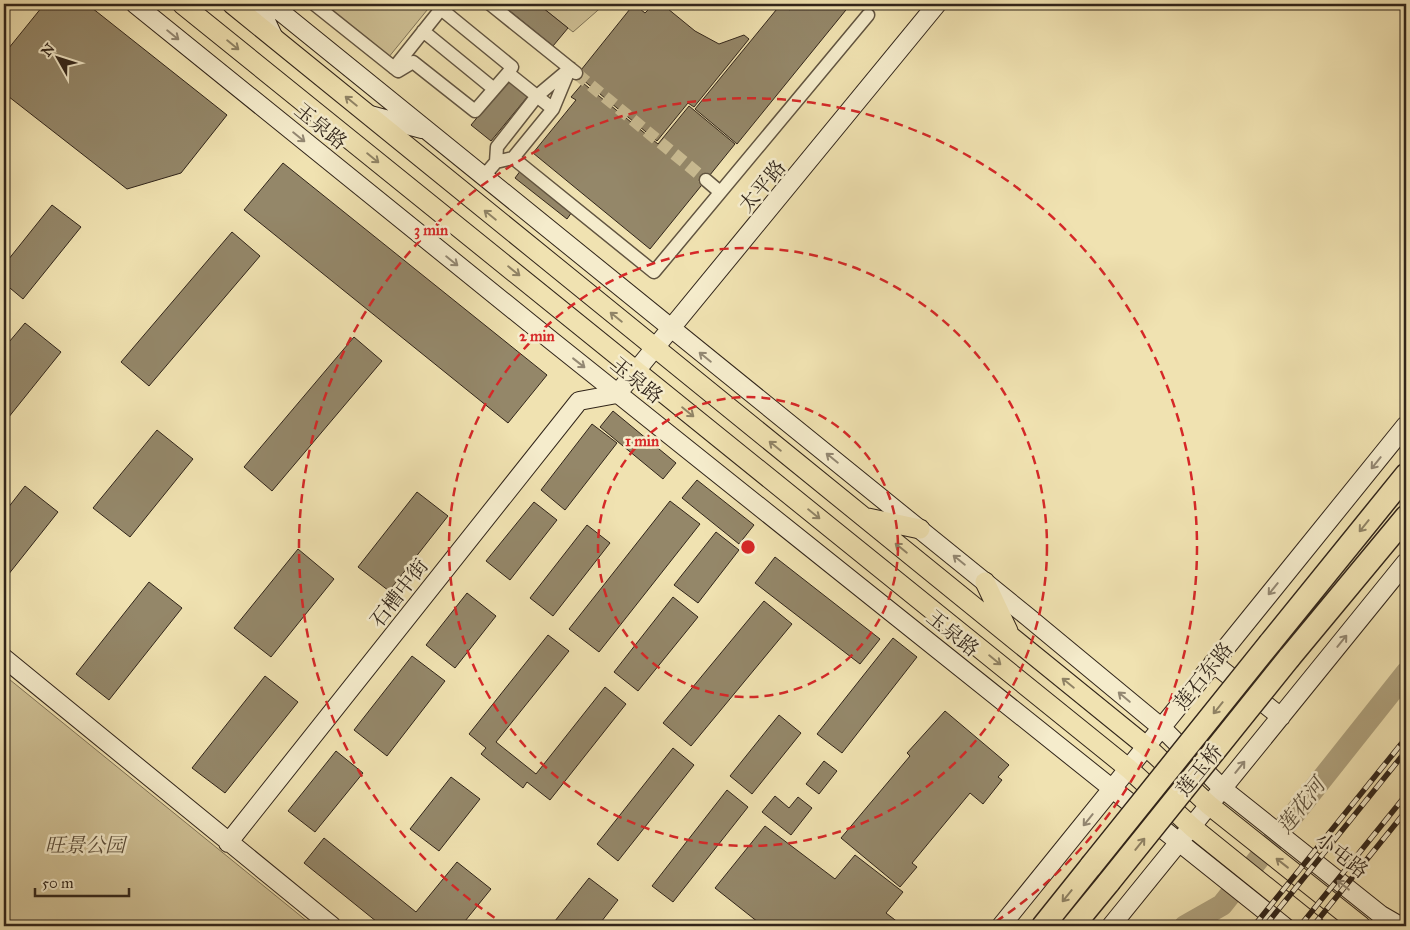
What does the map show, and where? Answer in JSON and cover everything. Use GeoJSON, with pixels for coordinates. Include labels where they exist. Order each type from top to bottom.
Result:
{"type":"FeatureCollection","features":[{"type":"Feature","properties":{"kind":"highway","name":"莲玉桥"},"geometry":{"type":"LineString","coordinates":[[1042,926],[1406,475]]}},
{"type":"Feature","properties":{"kind":"highway","name":"莲玉桥"},"geometry":{"type":"LineString","coordinates":[[1073,926],[1406,516]]}},
{"type":"Feature","properties":{"kind":"main road","name":"玉泉路"},"geometry":{"type":"LineString","coordinates":[[182,4],[1129,769],[1192,827],[1316,926]]}},
{"type":"Feature","properties":{"kind":"main road","name":"玉泉路"},"geometry":{"type":"LineString","coordinates":[[232,4],[1147,747],[1209,805],[1361,926]]}},
{"type":"Feature","properties":{"kind":"main road"},"geometry":{"type":"LineString","coordinates":[[864,517],[920,529]]}},
{"type":"Feature","properties":{"kind":"main road"},"geometry":{"type":"LineString","coordinates":[[984,582],[1011,636]]}},
{"type":"Feature","properties":{"kind":"street","name":"玉泉路"},"geometry":{"type":"LineString","coordinates":[[135,4],[617,394],[1284,926]]}},
{"type":"Feature","properties":{"kind":"street"},"geometry":{"type":"LineString","coordinates":[[258,4],[274,38]]}},
{"type":"Feature","properties":{"kind":"street"},"geometry":{"type":"LineString","coordinates":[[271,4],[670,329],[920,529],[1162,728]]}},
{"type":"Feature","properties":{"kind":"street"},"geometry":{"type":"LineString","coordinates":[[314,4],[394,68],[398,71],[413,62],[475,111],[512,67],[441,9],[394,68]]}},
{"type":"Feature","properties":{"kind":"street"},"geometry":{"type":"LineString","coordinates":[[490,4],[574,71]]}},
{"type":"Feature","properties":{"kind":"street","name":"太平路"},"geometry":{"type":"LineString","coordinates":[[617,394],[937,4]]}},
{"type":"Feature","properties":{"kind":"street"},"geometry":{"type":"LineString","coordinates":[[513,158],[654,272],[868,15]]}},
{"type":"Feature","properties":{"kind":"street"},"geometry":{"type":"LineString","coordinates":[[424,32],[494,89]]}},
{"type":"Feature","properties":{"kind":"street"},"geometry":{"type":"LineString","coordinates":[[483,177],[496,162],[513,158],[553,109],[574,71]]}},
{"type":"Feature","properties":{"kind":"street"},"geometry":{"type":"LineString","coordinates":[[496,162],[497,147],[537,96],[574,71]]}},
{"type":"Feature","properties":{"kind":"street"},"geometry":{"type":"LineString","coordinates":[[508,73],[553,109]]}},
{"type":"Feature","properties":{"kind":"street"},"geometry":{"type":"LineString","coordinates":[[368,115],[427,131]]}},
{"type":"Feature","properties":{"kind":"street"},"geometry":{"type":"LineString","coordinates":[[706,180],[720,192]]}},
{"type":"Feature","properties":{"kind":"street"},"geometry":{"type":"LineString","coordinates":[[566,244],[586,293]]}},
{"type":"Feature","properties":{"kind":"street","name":"石槽中街"},"geometry":{"type":"LineString","coordinates":[[228,843],[579,400],[617,394]]}},
{"type":"Feature","properties":{"kind":"street","name":"莲石东路"},"geometry":{"type":"LineString","coordinates":[[1000,926],[1147,747],[1406,425]]}},
{"type":"Feature","properties":{"kind":"street"},"geometry":{"type":"LineString","coordinates":[[1111,926],[1406,562]]}},
{"type":"Feature","properties":{"kind":"street"},"geometry":{"type":"LineString","coordinates":[[4,658],[228,843],[332,926]]}},
{"type":"Feature","properties":{"kind":"street"},"geometry":{"type":"LineString","coordinates":[[1213,663],[1281,717]]}},
{"type":"Feature","properties":{"kind":"street","name":"小屯路"},"geometry":{"type":"LineString","coordinates":[[1162,728],[1223,789],[1381,915],[1400,926]]}},
{"type":"Feature","properties":{"kind":"green space"},"geometry":{"type":"Polygon","coordinates":[[[321,4],[432,4],[388,58],[321,4]]]}},
{"type":"Feature","properties":{"kind":"green space"},"geometry":{"type":"Polygon","coordinates":[[[538,4],[605,4],[573,32],[538,4]]]}},
{"type":"Feature","properties":{"kind":"green space","name":"旺景公园"},"geometry":{"type":"Polygon","coordinates":[[[4,675],[313,926],[4,926],[4,675]]]}},
{"type":"Feature","properties":{"kind":"building"},"geometry":{"type":"Polygon","coordinates":[[[60,4],[87,4],[227,115],[181,173],[127,189],[4,93],[4,54],[42,7],[60,4]]]}},
{"type":"Feature","properties":{"kind":"building"},"geometry":{"type":"Polygon","coordinates":[[[501,4],[538,4],[568,28],[553,46],[501,4]]]}},
{"type":"Feature","properties":{"kind":"building"},"geometry":{"type":"Polygon","coordinates":[[[634,4],[645,13],[654,4],[662,4],[695,31],[719,44],[744,35],[749,39],[694,107],[688,103],[657,141],[577,75],[634,4]]]}},
{"type":"Feature","properties":{"kind":"building"},"geometry":{"type":"Polygon","coordinates":[[[781,4],[790,10],[795,4],[850,5],[737,144],[695,109],[781,4]]]}},
{"type":"Feature","properties":{"kind":"building"},"geometry":{"type":"Polygon","coordinates":[[[509,79],[528,96],[491,141],[471,125],[509,79]]]}},
{"type":"Feature","properties":{"kind":"building"},"geometry":{"type":"Polygon","coordinates":[[[583,83],[658,144],[689,106],[735,144],[650,249],[533,153],[576,100],[571,97],[583,83]]]}},
{"type":"Feature","properties":{"kind":"building"},"geometry":{"type":"Polygon","coordinates":[[[283,163],[547,375],[508,423],[244,210],[283,163]]]}},
{"type":"Feature","properties":{"kind":"building"},"geometry":{"type":"Polygon","coordinates":[[[521,170],[572,212],[567,219],[515,178],[521,170]]]}},
{"type":"Feature","properties":{"kind":"building"},"geometry":{"type":"Polygon","coordinates":[[[52,205],[81,227],[23,299],[4,283],[4,265],[52,205]]]}},
{"type":"Feature","properties":{"kind":"building"},"geometry":{"type":"Polygon","coordinates":[[[232,232],[260,256],[149,386],[121,362],[232,232]]]}},
{"type":"Feature","properties":{"kind":"building"},"geometry":{"type":"Polygon","coordinates":[[[25,323],[61,352],[4,423],[4,348],[25,323]]]}},
{"type":"Feature","properties":{"kind":"building"},"geometry":{"type":"Polygon","coordinates":[[[354,337],[382,361],[272,491],[244,467],[354,337]]]}},
{"type":"Feature","properties":{"kind":"building"},"geometry":{"type":"Polygon","coordinates":[[[613,411],[676,463],[663,479],[600,427],[613,411]]]}},
{"type":"Feature","properties":{"kind":"building"},"geometry":{"type":"Polygon","coordinates":[[[592,424],[617,443],[565,510],[541,490],[592,424]]]}},
{"type":"Feature","properties":{"kind":"building"},"geometry":{"type":"Polygon","coordinates":[[[157,430],[193,459],[130,537],[93,508],[157,430]]]}},
{"type":"Feature","properties":{"kind":"building"},"geometry":{"type":"Polygon","coordinates":[[[697,480],[754,525],[739,544],[682,498],[697,480]]]}},
{"type":"Feature","properties":{"kind":"building"},"geometry":{"type":"Polygon","coordinates":[[[25,486],[58,512],[4,580],[4,513],[25,486]]]}},
{"type":"Feature","properties":{"kind":"building"},"geometry":{"type":"Polygon","coordinates":[[[417,492],[448,516],[389,591],[358,567],[417,492]]]}},
{"type":"Feature","properties":{"kind":"building"},"geometry":{"type":"Polygon","coordinates":[[[670,501],[700,524],[599,652],[569,629],[670,501]]]}},
{"type":"Feature","properties":{"kind":"building"},"geometry":{"type":"Polygon","coordinates":[[[534,502],[557,520],[510,580],[486,561],[534,502]]]}},
{"type":"Feature","properties":{"kind":"building"},"geometry":{"type":"Polygon","coordinates":[[[587,525],[610,543],[553,616],[530,598],[587,525]]]}},
{"type":"Feature","properties":{"kind":"building"},"geometry":{"type":"Polygon","coordinates":[[[716,532],[739,550],[698,603],[674,585],[716,532]]]}},
{"type":"Feature","properties":{"kind":"building"},"geometry":{"type":"Polygon","coordinates":[[[298,549],[334,579],[271,657],[234,628],[298,549]]]}},
{"type":"Feature","properties":{"kind":"building"},"geometry":{"type":"Polygon","coordinates":[[[775,557],[880,639],[860,664],[755,583],[775,557]]]}},
{"type":"Feature","properties":{"kind":"building"},"geometry":{"type":"Polygon","coordinates":[[[149,582],[182,608],[109,700],[76,674],[149,582]]]}},
{"type":"Feature","properties":{"kind":"building"},"geometry":{"type":"Polygon","coordinates":[[[467,593],[496,616],[455,668],[426,645],[467,593]]]}},
{"type":"Feature","properties":{"kind":"building"},"geometry":{"type":"Polygon","coordinates":[[[673,597],[698,617],[638,691],[614,672],[673,597]]]}},
{"type":"Feature","properties":{"kind":"building"},"geometry":{"type":"Polygon","coordinates":[[[764,601],[792,624],[691,746],[663,723],[764,601]]]}},
{"type":"Feature","properties":{"kind":"building"},"geometry":{"type":"Polygon","coordinates":[[[548,635],[569,651],[496,742],[536,774],[605,687],[626,704],[550,800],[527,782],[523,788],[481,754],[486,748],[469,734],[548,635]]]}},
{"type":"Feature","properties":{"kind":"building"},"geometry":{"type":"Polygon","coordinates":[[[893,638],[917,657],[842,753],[817,734],[893,638]]]}},
{"type":"Feature","properties":{"kind":"building"},"geometry":{"type":"Polygon","coordinates":[[[412,656],[445,681],[387,756],[354,730],[412,656]]]}},
{"type":"Feature","properties":{"kind":"building"},"geometry":{"type":"Polygon","coordinates":[[[265,676],[298,702],[225,793],[192,768],[265,676]]]}},
{"type":"Feature","properties":{"kind":"building"},"geometry":{"type":"Polygon","coordinates":[[[945,711],[1009,765],[998,777],[1002,780],[983,804],[970,793],[912,863],[917,867],[900,887],[841,838],[910,756],[907,753],[945,711]]]}},
{"type":"Feature","properties":{"kind":"building"},"geometry":{"type":"Polygon","coordinates":[[[779,715],[801,733],[752,794],[730,776],[779,715]]]}},
{"type":"Feature","properties":{"kind":"building"},"geometry":{"type":"Polygon","coordinates":[[[673,748],[694,765],[618,861],[597,844],[673,748]]]}},
{"type":"Feature","properties":{"kind":"building"},"geometry":{"type":"Polygon","coordinates":[[[336,751],[363,773],[315,832],[288,811],[336,751]]]}},
{"type":"Feature","properties":{"kind":"building"},"geometry":{"type":"Polygon","coordinates":[[[824,761],[837,771],[819,794],[806,784],[824,761]]]}},
{"type":"Feature","properties":{"kind":"building"},"geometry":{"type":"Polygon","coordinates":[[[451,777],[480,799],[439,851],[410,829],[451,777]]]}},
{"type":"Feature","properties":{"kind":"building"},"geometry":{"type":"Polygon","coordinates":[[[727,790],[748,807],[673,902],[652,886],[727,790]]]}},
{"type":"Feature","properties":{"kind":"building"},"geometry":{"type":"Polygon","coordinates":[[[775,796],[789,808],[798,797],[812,808],[791,835],[762,812],[775,796]]]}},
{"type":"Feature","properties":{"kind":"building"},"geometry":{"type":"Polygon","coordinates":[[[765,826],[835,879],[855,855],[903,892],[886,913],[899,923],[897,926],[763,926],[715,888],[765,826]]]}},
{"type":"Feature","properties":{"kind":"building"},"geometry":{"type":"Polygon","coordinates":[[[324,838],[416,912],[457,862],[491,889],[461,926],[382,926],[304,863],[324,838]]]}},
{"type":"Feature","properties":{"kind":"building"},"geometry":{"type":"Polygon","coordinates":[[[589,878],[618,900],[598,926],[551,926],[589,878]]]}},
{"type":"Feature","properties":{"kind":"waterway","name":"莲花河"},"geometry":{"type":"LineString","coordinates":[[1185,926],[1222,905],[1406,673]]}},
{"type":"Feature","properties":{"kind":"tunnel"},"geometry":{"type":"LineString","coordinates":[[577,74],[706,180]]}},
{"type":"Feature","properties":{"kind":"railway"},"geometry":{"type":"LineString","coordinates":[[1254,926],[1406,738]]}},
{"type":"Feature","properties":{"kind":"railway"},"geometry":{"type":"LineString","coordinates":[[1265,926],[1406,751]]}},
{"type":"Feature","properties":{"kind":"railway"},"geometry":{"type":"LineString","coordinates":[[1300,926],[1406,795]]}},
{"type":"Feature","properties":{"kind":"railway"},"geometry":{"type":"LineString","coordinates":[[1313,926],[1406,811]]}}]}
